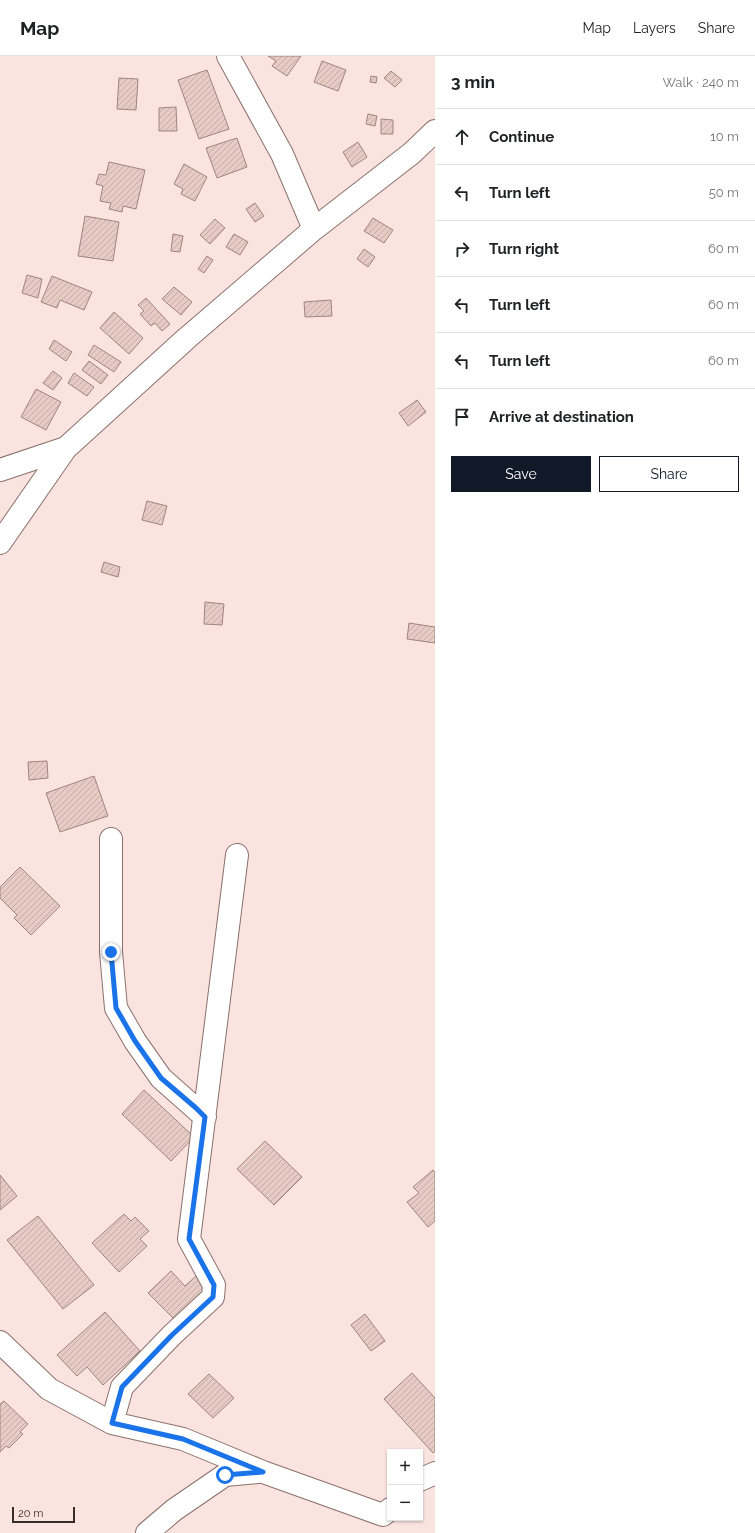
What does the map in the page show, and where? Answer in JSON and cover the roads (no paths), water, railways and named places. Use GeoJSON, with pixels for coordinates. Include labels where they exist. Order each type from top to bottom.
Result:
{"type":"FeatureCollection","features":[{"type":"Feature","properties":{"kind":"street"},"geometry":{"type":"LineString","coordinates":[[228,56],[282,154],[314,229]]}},
{"type":"Feature","properties":{"kind":"street"},"geometry":{"type":"LineString","coordinates":[[0,543],[66,448],[187,338],[314,229],[412,153],[435,131]]}},
{"type":"Feature","properties":{"kind":"street"},"geometry":{"type":"LineString","coordinates":[[0,470],[66,448]]}},
{"type":"Feature","properties":{"kind":"street"},"geometry":{"type":"LineString","coordinates":[[111,839],[111,952],[116,1008],[135,1041],[161,1078],[205,1117]]}},
{"type":"Feature","properties":{"kind":"street"},"geometry":{"type":"LineString","coordinates":[[112,1423],[122,1387],[172,1335],[213,1297],[214,1285],[189,1239],[237,855]]}},
{"type":"Feature","properties":{"kind":"street"},"geometry":{"type":"LineString","coordinates":[[0,1342],[49,1389],[112,1423],[183,1439],[263,1472],[383,1516],[387,1512]]}},
{"type":"Feature","properties":{"kind":"street"},"geometry":{"type":"LineString","coordinates":[[147,1533],[174,1510],[225,1475],[263,1472]]}},
{"type":"Feature","properties":{"kind":"street"},"geometry":{"type":"LineString","coordinates":[[423,1478],[435,1472]]}}]}
